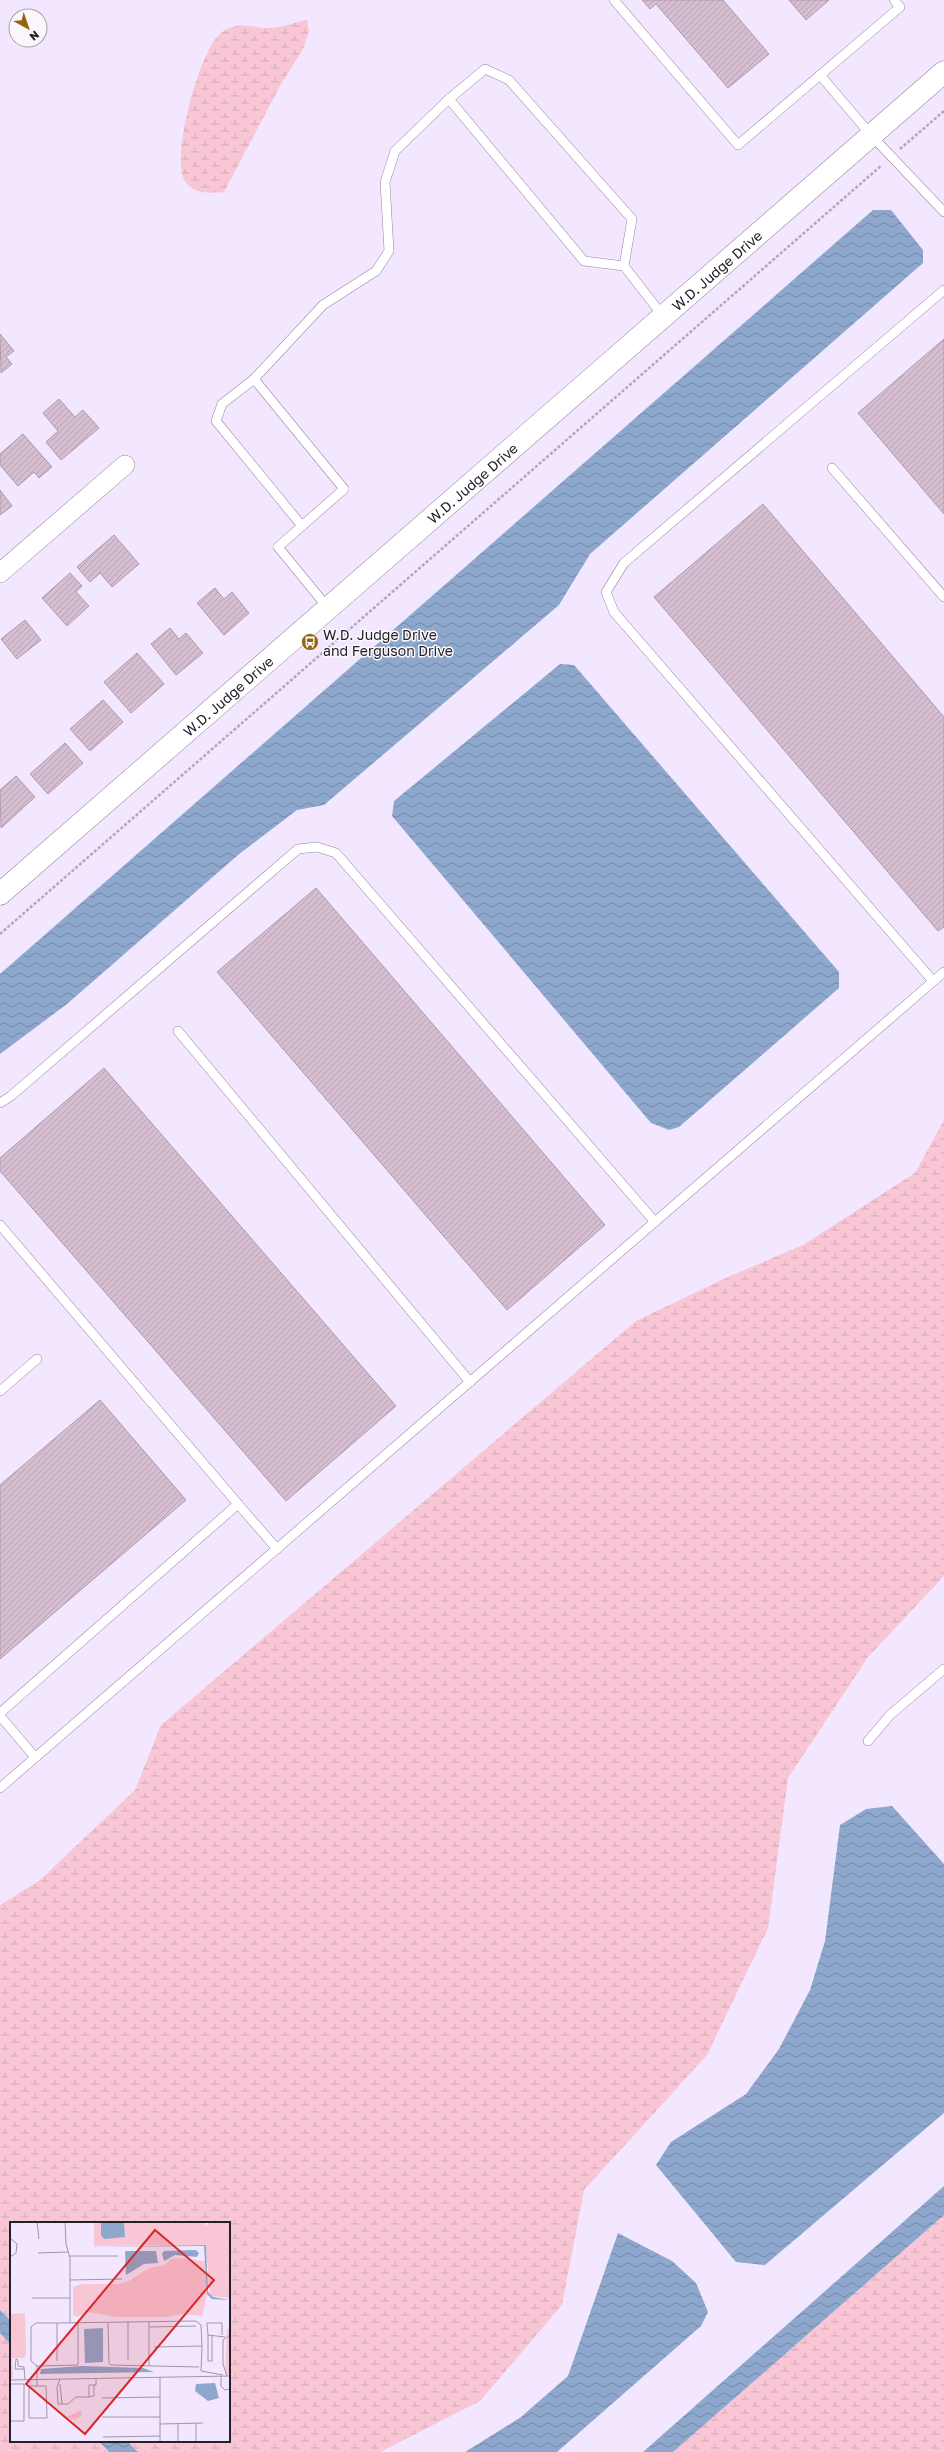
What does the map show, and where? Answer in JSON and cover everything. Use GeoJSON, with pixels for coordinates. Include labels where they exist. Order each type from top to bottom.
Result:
{"type":"FeatureCollection","features":[{"type":"Feature","properties":{"kind":"street","name":"W.D. Judge Drive"},"geometry":{"type":"LineString","coordinates":[[0,894],[944,72]]}},
{"type":"Feature","properties":{"kind":"street"},"geometry":{"type":"LineString","coordinates":[[0,574],[126,465]]}},
{"type":"Feature","properties":{"kind":"lane"},"geometry":{"type":"LineString","coordinates":[[614,0],[738,145],[900,7],[894,0]]}},
{"type":"Feature","properties":{"kind":"lane"},"geometry":{"type":"LineString","coordinates":[[302,526],[216,421],[222,404],[254,379],[322,305],[376,272],[389,251],[385,182],[395,151],[449,99],[485,69],[509,80],[632,219],[624,266]]}},
{"type":"Feature","properties":{"kind":"lane"},"geometry":{"type":"LineString","coordinates":[[820,75],[872,135],[944,212]]}},
{"type":"Feature","properties":{"kind":"lane"},"geometry":{"type":"LineString","coordinates":[[449,99],[584,261],[624,266],[663,316]]}},
{"type":"Feature","properties":{"kind":"lane"},"geometry":{"type":"LineString","coordinates":[[933,981],[614,612],[606,592],[624,563],[944,290]]}},
{"type":"Feature","properties":{"kind":"lane"},"geometry":{"type":"LineString","coordinates":[[254,379],[344,489],[278,547],[328,608]]}},
{"type":"Feature","properties":{"kind":"lane"},"geometry":{"type":"LineString","coordinates":[[832,468],[944,597]]}},
{"type":"Feature","properties":{"kind":"lane"},"geometry":{"type":"LineString","coordinates":[[0,1103],[17,1091],[298,849],[316,847],[336,853],[655,1222]]}},
{"type":"Feature","properties":{"kind":"lane"},"geometry":{"type":"LineString","coordinates":[[0,1788],[944,972]]}},
{"type":"Feature","properties":{"kind":"lane"},"geometry":{"type":"LineString","coordinates":[[178,1031],[470,1382]]}},
{"type":"Feature","properties":{"kind":"lane"},"geometry":{"type":"LineString","coordinates":[[0,1225],[277,1549]]}},
{"type":"Feature","properties":{"kind":"lane"},"geometry":{"type":"LineString","coordinates":[[0,1391],[37,1359]]}},
{"type":"Feature","properties":{"kind":"lane"},"geometry":{"type":"LineString","coordinates":[[0,1713],[238,1504]]}},
{"type":"Feature","properties":{"kind":"lane"},"geometry":{"type":"LineString","coordinates":[[868,1741],[890,1715],[944,1669]]}},
{"type":"Feature","properties":{"kind":"lane"},"geometry":{"type":"LineString","coordinates":[[0,1716],[35,1757]]}},
{"type":"Feature","properties":{"kind":"path"},"geometry":{"type":"LineString","coordinates":[[912,139],[944,112]]}},
{"type":"Feature","properties":{"kind":"path"},"geometry":{"type":"LineString","coordinates":[[0,934],[879,168]]}},
{"type":"Feature","properties":{"kind":"green space"},"geometry":{"type":"Polygon","coordinates":[[[307,20],[309,31],[303,49],[280,86],[224,192],[213,193],[193,189],[185,181],[181,169],[181,151],[184,128],[197,80],[213,42],[222,32],[234,26],[240,25],[274,28],[307,20]]]}},
{"type":"Feature","properties":{"kind":"green space"},"geometry":{"type":"Polygon","coordinates":[[[944,1120],[944,1576],[868,1657],[788,1778],[768,1928],[707,2055],[584,2190],[562,2305],[480,2401],[380,2452],[138,2452],[128,2442],[230,2442],[230,2222],[10,2222],[10,2320],[0,2310],[0,1905],[39,1881],[135,1790],[161,1725],[636,1321],[728,1277],[803,1245],[915,1173],[944,1120]]]}},
{"type":"Feature","properties":{"kind":"green space"},"geometry":{"type":"Polygon","coordinates":[[[944,2215],[944,2452],[673,2452],[944,2215]]]}},
{"type":"Feature","properties":{"kind":"green space"},"geometry":{"type":"Polygon","coordinates":[[[0,2333],[10,2344],[10,2442],[100,2442],[109,2452],[0,2452],[0,2333]]]}},
{"type":"Feature","properties":{"kind":"water"},"geometry":{"type":"Polygon","coordinates":[[[873,210],[891,210],[923,250],[923,263],[590,554],[559,605],[324,805],[297,810],[238,855],[67,1004],[0,1054],[0,974],[873,210]]]}},
{"type":"Feature","properties":{"kind":"water"},"geometry":{"type":"Polygon","coordinates":[[[560,664],[574,665],[839,972],[839,988],[679,1127],[669,1130],[651,1123],[392,816],[394,801],[560,664]]]}},
{"type":"Feature","properties":{"kind":"water"},"geometry":{"type":"Polygon","coordinates":[[[892,1806],[944,1864],[944,2113],[765,2265],[736,2262],[656,2165],[671,2142],[746,2094],[779,2049],[810,1990],[825,1941],[840,1825],[866,1809],[892,1806]]]}},
{"type":"Feature","properties":{"kind":"water"},"geometry":{"type":"Polygon","coordinates":[[[944,2186],[944,2215],[673,2452],[643,2452],[944,2186]]]}},
{"type":"Feature","properties":{"kind":"water"},"geometry":{"type":"Polygon","coordinates":[[[618,2233],[672,2261],[696,2283],[708,2312],[701,2326],[557,2452],[465,2452],[521,2417],[568,2376],[618,2233]]]}},
{"type":"Feature","properties":{"kind":"water"},"geometry":{"type":"Polygon","coordinates":[[[0,2310],[10,2320],[10,2344],[0,2333],[0,2310]]]}},
{"type":"Feature","properties":{"kind":"water"},"geometry":{"type":"Polygon","coordinates":[[[100,2442],[128,2442],[138,2452],[109,2452],[100,2442]]]}},
{"type":"Feature","properties":{"kind":"building"},"geometry":{"type":"Polygon","coordinates":[[[642,0],[723,0],[769,54],[728,88],[656,4],[650,9],[642,0]]]}},
{"type":"Feature","properties":{"kind":"building"},"geometry":{"type":"Polygon","coordinates":[[[789,0],[829,0],[806,20],[789,0]]]}},
{"type":"Feature","properties":{"kind":"building"},"geometry":{"type":"Polygon","coordinates":[[[0,334],[14,351],[6,357],[12,364],[1,373],[0,334]]]}},
{"type":"Feature","properties":{"kind":"building"},"geometry":{"type":"Polygon","coordinates":[[[944,339],[944,514],[858,413],[944,339]]]}},
{"type":"Feature","properties":{"kind":"building"},"geometry":{"type":"Polygon","coordinates":[[[59,399],[75,417],[83,410],[99,428],[61,460],[46,442],[58,431],[43,413],[59,399]]]}},
{"type":"Feature","properties":{"kind":"building"},"geometry":{"type":"Polygon","coordinates":[[[23,434],[52,467],[39,478],[34,472],[18,486],[0,465],[0,454],[23,434]]]}},
{"type":"Feature","properties":{"kind":"building"},"geometry":{"type":"Polygon","coordinates":[[[0,490],[12,506],[0,515],[0,490]]]}},
{"type":"Feature","properties":{"kind":"building"},"geometry":{"type":"Polygon","coordinates":[[[763,504],[944,717],[944,927],[938,931],[654,597],[763,504]]]}},
{"type":"Feature","properties":{"kind":"building"},"geometry":{"type":"Polygon","coordinates":[[[114,535],[139,564],[112,587],[100,573],[90,582],[77,567],[114,535]]]}},
{"type":"Feature","properties":{"kind":"building"},"geometry":{"type":"Polygon","coordinates":[[[70,573],[82,586],[76,592],[89,606],[67,626],[42,598],[70,573]]]}},
{"type":"Feature","properties":{"kind":"building"},"geometry":{"type":"Polygon","coordinates":[[[215,588],[224,599],[232,592],[249,613],[224,635],[197,603],[215,588]]]}},
{"type":"Feature","properties":{"kind":"building"},"geometry":{"type":"Polygon","coordinates":[[[25,620],[41,640],[17,659],[1,639],[25,620]]]}},
{"type":"Feature","properties":{"kind":"building"},"geometry":{"type":"Polygon","coordinates":[[[170,628],[179,639],[186,633],[203,653],[176,675],[151,644],[170,628]]]}},
{"type":"Feature","properties":{"kind":"building"},"geometry":{"type":"Polygon","coordinates":[[[137,653],[164,684],[131,713],[104,682],[137,653]]]}},
{"type":"Feature","properties":{"kind":"building"},"geometry":{"type":"Polygon","coordinates":[[[103,700],[123,722],[90,751],[70,729],[103,700]]]}},
{"type":"Feature","properties":{"kind":"building"},"geometry":{"type":"Polygon","coordinates":[[[65,743],[83,763],[48,794],[30,774],[65,743]]]}},
{"type":"Feature","properties":{"kind":"building"},"geometry":{"type":"Polygon","coordinates":[[[16,776],[35,797],[1,828],[0,790],[16,776]]]}},
{"type":"Feature","properties":{"kind":"building"},"geometry":{"type":"Polygon","coordinates":[[[316,888],[605,1225],[507,1310],[217,972],[316,888]]]}},
{"type":"Feature","properties":{"kind":"building"},"geometry":{"type":"Polygon","coordinates":[[[104,1068],[396,1406],[286,1501],[0,1171],[0,1158],[104,1068]]]}},
{"type":"Feature","properties":{"kind":"building"},"geometry":{"type":"Polygon","coordinates":[[[100,1400],[186,1500],[0,1659],[0,1485],[100,1400]]]}},
{"type":"Feature","properties":{"kind":"place","name":"W.D. Judge Drive and Ferguson Drive"},"geometry":{"type":"Point","coordinates":[310,642]}}]}
